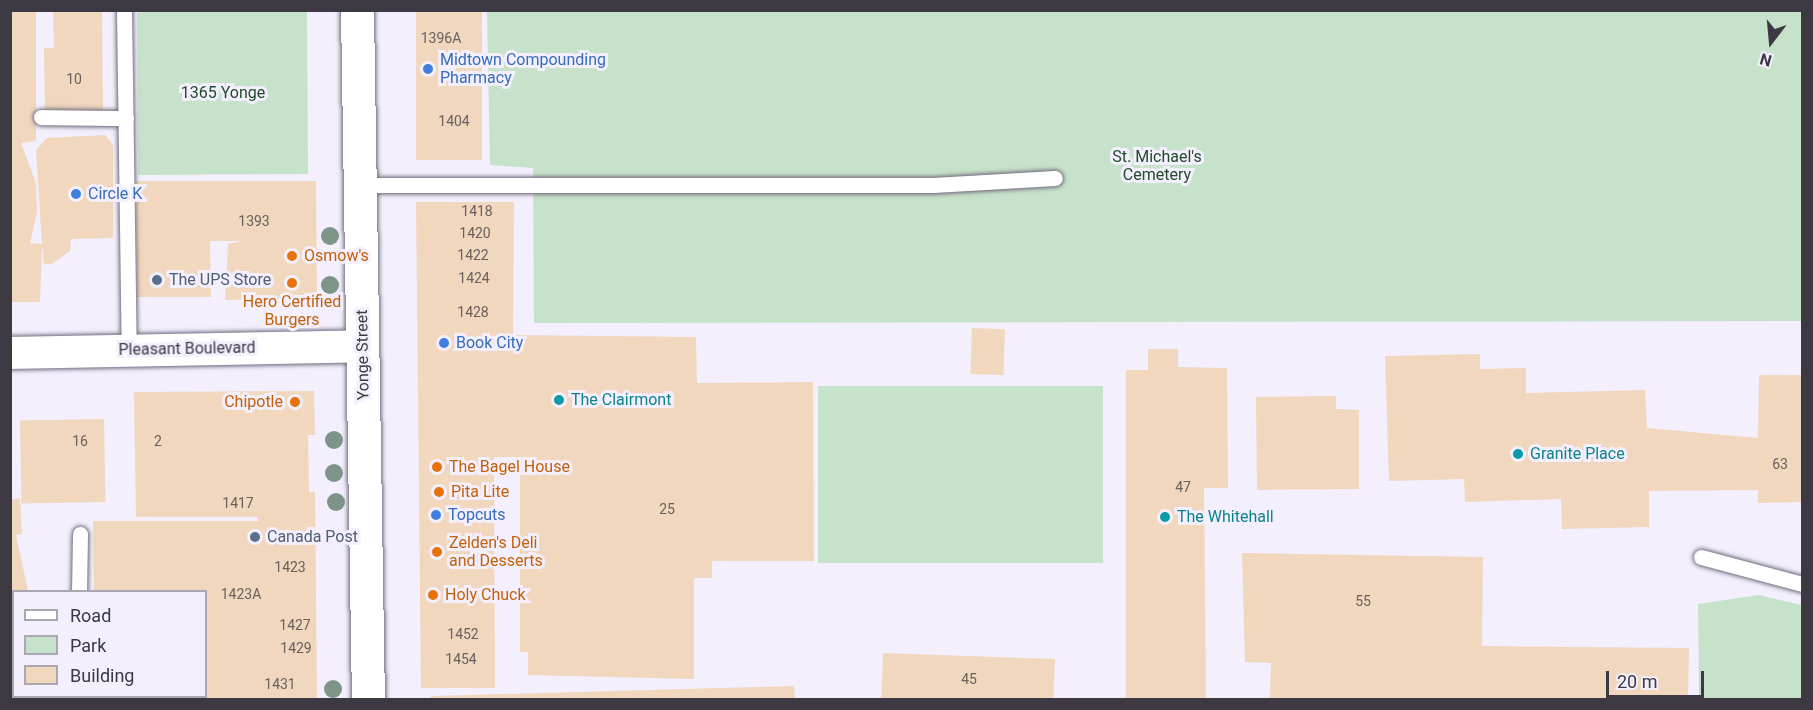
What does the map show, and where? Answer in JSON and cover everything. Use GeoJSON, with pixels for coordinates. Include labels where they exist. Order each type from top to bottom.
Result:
{"type":"FeatureCollection","features":[{"type":"Feature","properties":{"kind":"main road","name":"Yonge Street"},"geometry":{"type":"LineString","coordinates":[[357,10],[368,699]]}},
{"type":"Feature","properties":{"kind":"street","name":"Pleasant Boulevard"},"geometry":{"type":"LineString","coordinates":[[10,353],[363,346]]}},
{"type":"Feature","properties":{"kind":"lane"},"geometry":{"type":"LineString","coordinates":[[124,10],[129,350]]}},
{"type":"Feature","properties":{"kind":"lane"},"geometry":{"type":"LineString","coordinates":[[41,117],[126,118]]}},
{"type":"Feature","properties":{"kind":"lane"},"geometry":{"type":"LineString","coordinates":[[360,185],[933,185],[1055,178]]}},
{"type":"Feature","properties":{"kind":"lane"},"geometry":{"type":"LineString","coordinates":[[79,590],[80,534]]}},
{"type":"Feature","properties":{"kind":"lane"},"geometry":{"type":"LineString","coordinates":[[1701,557],[1803,584]]}},
{"type":"Feature","properties":{"kind":"green space","name":"1365 Yonge"},"geometry":{"type":"Polygon","coordinates":[[[154,10],[307,11],[308,174],[138,175],[137,13],[154,10]]]}},
{"type":"Feature","properties":{"kind":"green space","name":"St. Michael's Cemetery"},"geometry":{"type":"Polygon","coordinates":[[[487,11],[1802,11],[1802,321],[534,323],[533,168],[490,165],[487,11]]]}},
{"type":"Feature","properties":{"kind":"green space"},"geometry":{"type":"Polygon","coordinates":[[[818,386],[1103,386],[1103,563],[818,563],[818,386]]]}},
{"type":"Feature","properties":{"kind":"green space"},"geometry":{"type":"Polygon","coordinates":[[[1759,595],[1802,605],[1802,699],[1699,699],[1698,604],[1759,595]]]}},
{"type":"Feature","properties":{"kind":"building"},"geometry":{"type":"Polygon","coordinates":[[[10,10],[36,10],[36,141],[21,143],[36,183],[37,212],[30,243],[42,244],[36,150],[47,138],[105,135],[113,145],[113,238],[71,239],[70,251],[52,264],[44,264],[42,246],[40,302],[10,302],[10,10]]]}},
{"type":"Feature","properties":{"kind":"building"},"geometry":{"type":"Polygon","coordinates":[[[53,10],[102,10],[103,111],[45,111],[44,48],[54,48],[53,10]]]}},
{"type":"Feature","properties":{"kind":"building"},"geometry":{"type":"Polygon","coordinates":[[[416,10],[482,10],[482,160],[416,160],[416,10]]]}},
{"type":"Feature","properties":{"kind":"building"},"geometry":{"type":"Polygon","coordinates":[[[136,181],[316,181],[317,298],[225,300],[228,244],[242,241],[210,241],[211,297],[137,297],[136,181]]]}},
{"type":"Feature","properties":{"kind":"building"},"geometry":{"type":"Polygon","coordinates":[[[416,202],[514,202],[513,335],[696,337],[697,383],[813,382],[814,561],[712,561],[712,578],[694,578],[694,679],[528,675],[528,652],[520,652],[520,457],[494,457],[495,688],[421,688],[416,202]]]}},
{"type":"Feature","properties":{"kind":"building"},"geometry":{"type":"Polygon","coordinates":[[[972,328],[1005,329],[1003,375],[970,374],[972,328]]]}},
{"type":"Feature","properties":{"kind":"building","name":"The Whitehall"},"geometry":{"type":"Polygon","coordinates":[[[1148,349],[1178,349],[1178,367],[1227,368],[1228,488],[1204,488],[1206,699],[1126,699],[1126,370],[1148,370],[1148,349]]]}},
{"type":"Feature","properties":{"kind":"building","name":"Granite Place"},"geometry":{"type":"Polygon","coordinates":[[[1480,354],[1480,369],[1526,368],[1526,393],[1645,390],[1647,428],[1758,438],[1759,375],[1802,375],[1802,502],[1758,503],[1758,490],[1649,491],[1649,527],[1562,529],[1561,499],[1465,502],[1464,479],[1389,481],[1385,356],[1480,354]]]}},
{"type":"Feature","properties":{"kind":"building"},"geometry":{"type":"Polygon","coordinates":[[[314,391],[315,435],[308,435],[309,492],[315,492],[317,699],[96,699],[207,698],[207,590],[94,590],[93,521],[258,521],[257,517],[136,517],[134,392],[314,391]]]}},
{"type":"Feature","properties":{"kind":"building"},"geometry":{"type":"Polygon","coordinates":[[[1336,396],[1336,409],[1359,410],[1359,489],[1257,490],[1256,397],[1336,396]]]}},
{"type":"Feature","properties":{"kind":"building"},"geometry":{"type":"Polygon","coordinates":[[[104,419],[105,502],[21,503],[20,420],[104,419]]]}},
{"type":"Feature","properties":{"kind":"building"},"geometry":{"type":"Polygon","coordinates":[[[20,498],[22,534],[16,535],[28,590],[12,590],[12,698],[65,699],[10,699],[10,500],[20,498]]]}},
{"type":"Feature","properties":{"kind":"building"},"geometry":{"type":"Polygon","coordinates":[[[1242,553],[1483,557],[1482,646],[1689,648],[1688,699],[1270,699],[1271,663],[1245,662],[1242,553]]]}},
{"type":"Feature","properties":{"kind":"building"},"geometry":{"type":"Polygon","coordinates":[[[883,653],[1055,659],[1053,700],[881,699],[883,653]]]}},
{"type":"Feature","properties":{"kind":"building"},"geometry":{"type":"Polygon","coordinates":[[[794,686],[795,699],[431,699],[431,696],[794,686]]]}},
{"type":"Feature","properties":{"kind":"place","name":"Midtown Compounding Pharmacy"},"geometry":{"type":"Point","coordinates":[428,69]}},
{"type":"Feature","properties":{"kind":"place","name":"Circle K"},"geometry":{"type":"Point","coordinates":[76,194]}},
{"type":"Feature","properties":{"kind":"place","name":"Osmow's"},"geometry":{"type":"Point","coordinates":[292,256]}},
{"type":"Feature","properties":{"kind":"place","name":"The UPS Store"},"geometry":{"type":"Point","coordinates":[157,280]}},
{"type":"Feature","properties":{"kind":"place","name":"Hero Certified Burgers"},"geometry":{"type":"Point","coordinates":[292,283]}},
{"type":"Feature","properties":{"kind":"place","name":"Book City"},"geometry":{"type":"Point","coordinates":[444,343]}},
{"type":"Feature","properties":{"kind":"place","name":"The Clairmont"},"geometry":{"type":"Point","coordinates":[559,400]}},
{"type":"Feature","properties":{"kind":"place","name":"Chipotle"},"geometry":{"type":"Point","coordinates":[295,402]}},
{"type":"Feature","properties":{"kind":"place","name":"Granite Place"},"geometry":{"type":"Point","coordinates":[1518,454]}},
{"type":"Feature","properties":{"kind":"place","name":"The Bagel House"},"geometry":{"type":"Point","coordinates":[437,467]}},
{"type":"Feature","properties":{"kind":"place","name":"Pita Lite"},"geometry":{"type":"Point","coordinates":[439,492]}},
{"type":"Feature","properties":{"kind":"place","name":"Topcuts"},"geometry":{"type":"Point","coordinates":[436,515]}},
{"type":"Feature","properties":{"kind":"place","name":"The Whitehall"},"geometry":{"type":"Point","coordinates":[1165,517]}},
{"type":"Feature","properties":{"kind":"place","name":"Canada Post"},"geometry":{"type":"Point","coordinates":[255,537]}},
{"type":"Feature","properties":{"kind":"place","name":"Zelden's Deli and Desserts"},"geometry":{"type":"Point","coordinates":[437,552]}},
{"type":"Feature","properties":{"kind":"place","name":"Holy Chuck"},"geometry":{"type":"Point","coordinates":[433,595]}}]}
